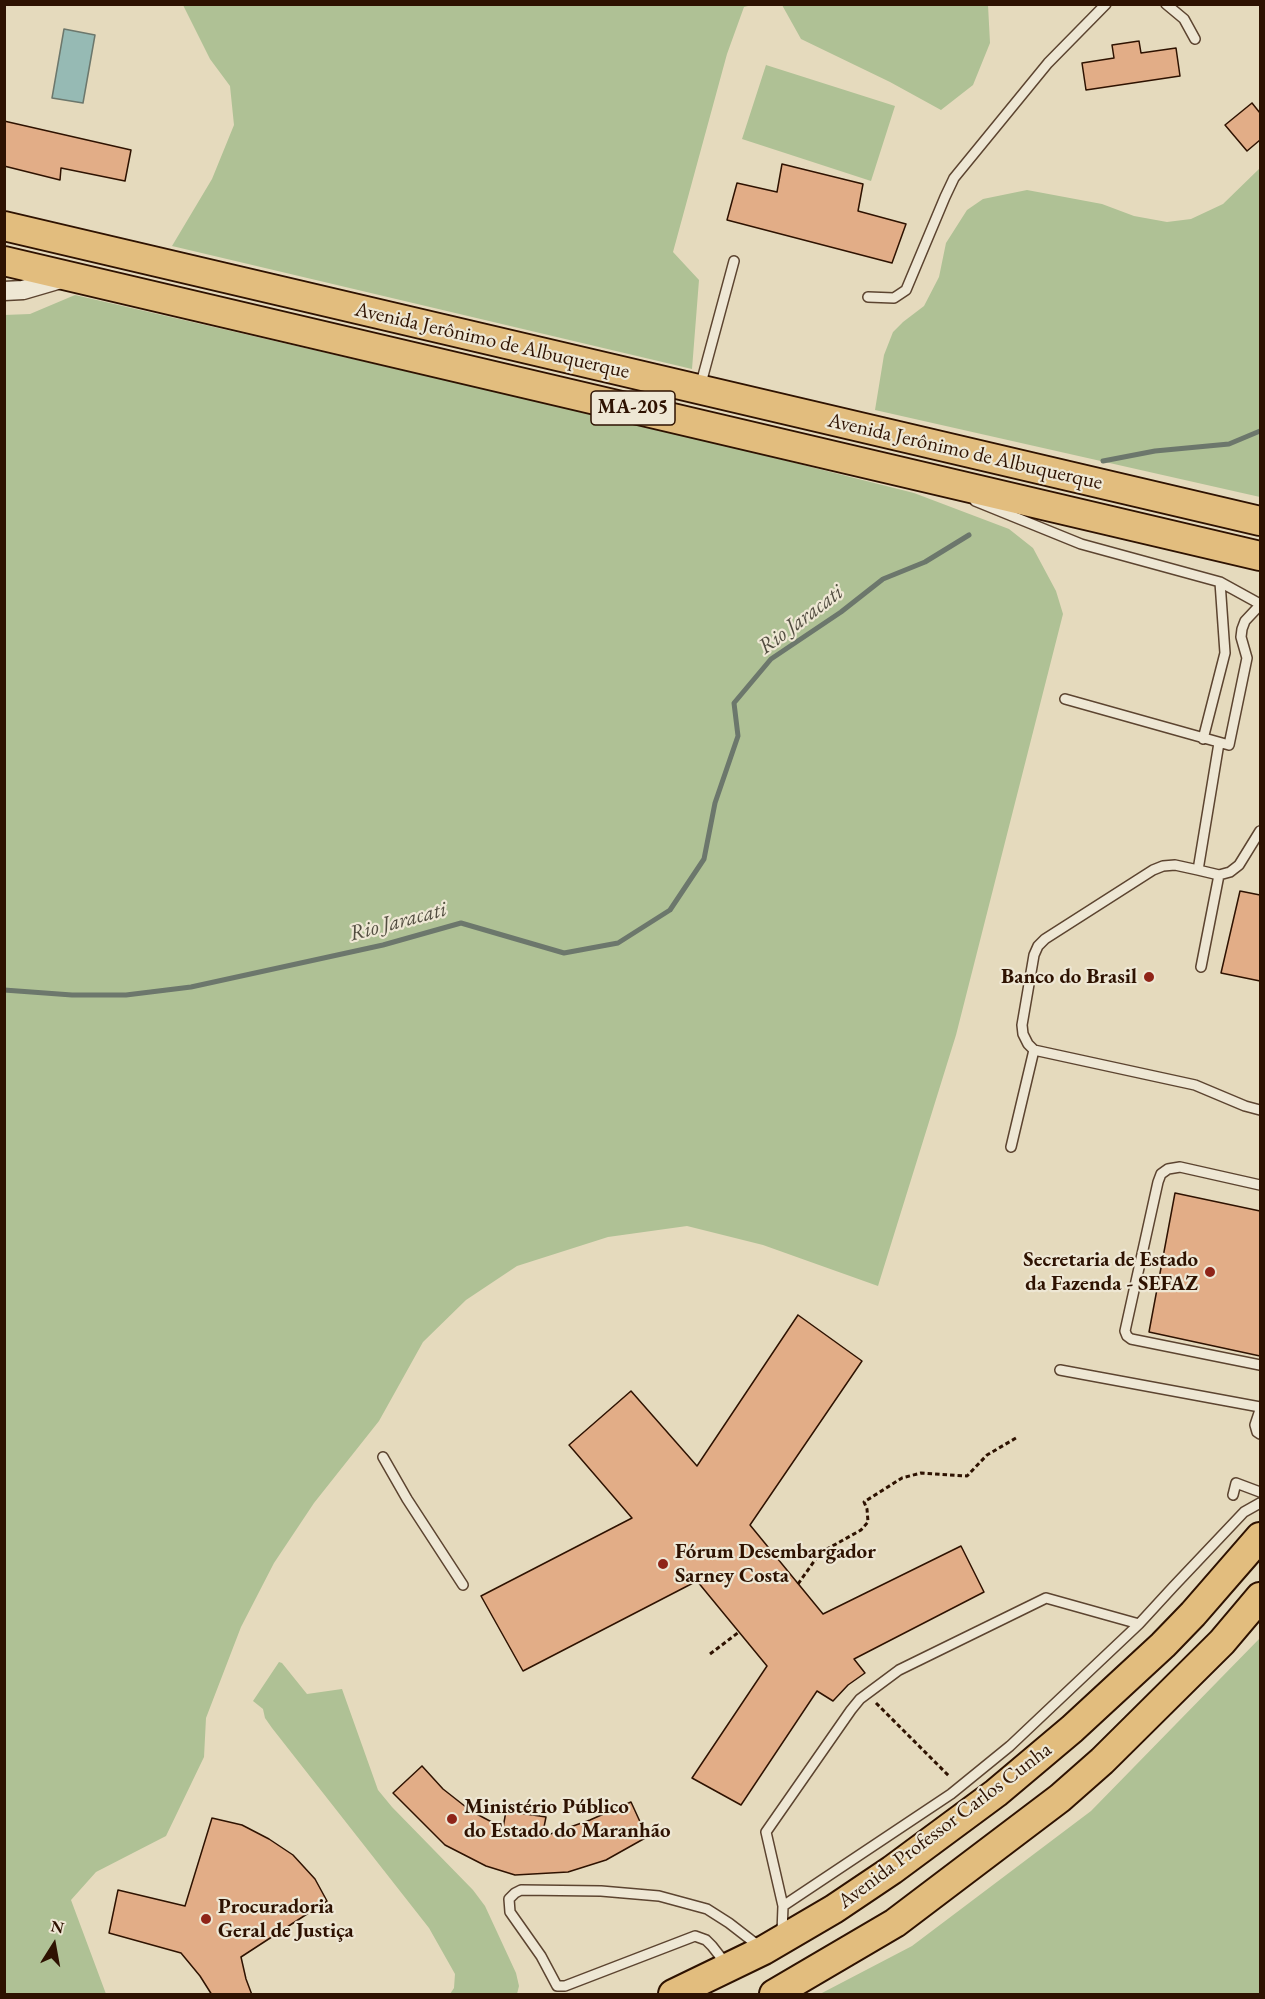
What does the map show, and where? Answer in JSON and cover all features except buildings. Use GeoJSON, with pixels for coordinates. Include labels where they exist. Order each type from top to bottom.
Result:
{"type":"FeatureCollection","features":[{"type":"Feature","properties":{"kind":"main road","name":"Avenida Jerônimo de Albuquerque"},"geometry":{"type":"LineString","coordinates":[[4,226],[1260,521]]}},
{"type":"Feature","properties":{"kind":"main road","name":"Avenida Jerônimo de Albuquerque"},"geometry":{"type":"LineString","coordinates":[[4,261],[1260,556]]}},
{"type":"Feature","properties":{"kind":"main road"},"geometry":{"type":"LineString","coordinates":[[1189,504],[1260,512]]}},
{"type":"Feature","properties":{"kind":"main road","name":"Avenida Professor Carlos Cunha"},"geometry":{"type":"LineString","coordinates":[[673,1995],[773,1945],[834,1909],[892,1870],[996,1793],[1072,1729],[1162,1645],[1193,1614],[1260,1537]]}},
{"type":"Feature","properties":{"kind":"main road"},"geometry":{"type":"LineString","coordinates":[[1222,1642],[1206,1625],[1207,1613],[1260,1552]]}},
{"type":"Feature","properties":{"kind":"main road","name":"Avenida Professor Carlos Cunha"},"geometry":{"type":"LineString","coordinates":[[774,1995],[895,1923],[1060,1798],[1102,1761],[1222,1642],[1260,1597]]}},
{"type":"Feature","properties":{"kind":"main road"},"geometry":{"type":"LineString","coordinates":[[1102,1761],[1114,1735],[1176,1675],[1175,1659],[1162,1645]]}},
{"type":"Feature","properties":{"kind":"street","name":"Avenida Jerônimo de Albuquerque"},"geometry":{"type":"LineString","coordinates":[[4,291],[24,290],[71,277]]}},
{"type":"Feature","properties":{"kind":"lane"},"geometry":{"type":"LineString","coordinates":[[868,297],[894,298],[906,290],[954,178],[1048,63],[1106,4]]}},
{"type":"Feature","properties":{"kind":"lane"},"geometry":{"type":"LineString","coordinates":[[1168,5],[1184,19],[1195,39]]}},
{"type":"Feature","properties":{"kind":"lane"},"geometry":{"type":"LineString","coordinates":[[699,389],[734,261]]}},
{"type":"Feature","properties":{"kind":"lane"},"geometry":{"type":"LineString","coordinates":[[915,474],[993,510],[1081,544],[1220,582],[1260,604],[1245,621],[1242,629],[1241,637],[1247,658],[1224,744],[1198,870]]}},
{"type":"Feature","properties":{"kind":"lane"},"geometry":{"type":"LineString","coordinates":[[1203,739],[1225,653],[1220,582]]}},
{"type":"Feature","properties":{"kind":"lane"},"geometry":{"type":"LineString","coordinates":[[1065,699],[1224,744]]}},
{"type":"Feature","properties":{"kind":"lane"},"geometry":{"type":"LineString","coordinates":[[1260,831],[1239,865],[1230,872],[1219,875],[1175,865],[1163,866],[1153,870],[1045,939],[1038,946],[1034,955],[1022,1025],[1028,1044],[1035,1050],[1194,1085],[1260,1110]]}},
{"type":"Feature","properties":{"kind":"lane"},"geometry":{"type":"LineString","coordinates":[[1201,967],[1219,875]]}},
{"type":"Feature","properties":{"kind":"lane"},"geometry":{"type":"LineString","coordinates":[[1011,1147],[1035,1050]]}},
{"type":"Feature","properties":{"kind":"lane"},"geometry":{"type":"LineString","coordinates":[[1260,1185],[1180,1167],[1168,1169],[1161,1174],[1125,1331],[1131,1340],[1260,1365]]}},
{"type":"Feature","properties":{"kind":"lane"},"geometry":{"type":"LineString","coordinates":[[1060,1370],[1260,1408],[1255,1425],[1260,1434]]}},
{"type":"Feature","properties":{"kind":"lane"},"geometry":{"type":"LineString","coordinates":[[383,1457],[406,1499],[463,1585]]}},
{"type":"Feature","properties":{"kind":"lane"},"geometry":{"type":"LineString","coordinates":[[1233,1495],[1236,1483],[1260,1492]]}},
{"type":"Feature","properties":{"kind":"lane"},"geometry":{"type":"LineString","coordinates":[[783,1906],[960,1786],[1010,1746],[1139,1624],[1244,1512],[1260,1503]]}},
{"type":"Feature","properties":{"kind":"lane"},"geometry":{"type":"LineString","coordinates":[[729,1968],[706,1940],[695,1936],[565,1986],[557,1986],[541,1956],[510,1912],[509,1899],[521,1890],[601,1891],[659,1896],[707,1909],[773,1945],[783,1906],[766,1832],[860,1699],[899,1670],[1046,1598],[1139,1624]]}},
{"type":"Feature","properties":{"kind":"path"},"geometry":{"type":"LineString","coordinates":[[798,1584],[820,1553],[861,1530],[868,1522],[864,1502],[902,1478],[921,1473],[967,1476],[987,1455],[1016,1438]]}},
{"type":"Feature","properties":{"kind":"path"},"geometry":{"type":"LineString","coordinates":[[710,1654],[739,1632]]}},
{"type":"Feature","properties":{"kind":"path"},"geometry":{"type":"LineString","coordinates":[[883,1710],[960,1786]]}},
{"type":"Feature","properties":{"kind":"green space"},"geometry":{"type":"Polygon","coordinates":[[[183,5],[752,5],[744,7],[727,54],[673,252],[699,280],[692,369],[172,246],[212,179],[234,125],[230,86],[210,59],[183,5]]]}},
{"type":"Feature","properties":{"kind":"green space"},"geometry":{"type":"Polygon","coordinates":[[[782,5],[988,5],[990,43],[973,85],[941,110],[890,82],[801,39],[782,5]]]}},
{"type":"Feature","properties":{"kind":"green space"},"geometry":{"type":"Polygon","coordinates":[[[766,65],[895,106],[871,181],[742,139],[766,65]]]}},
{"type":"Feature","properties":{"kind":"green space"},"geometry":{"type":"Polygon","coordinates":[[[1260,168],[1260,497],[875,410],[884,355],[893,332],[924,306],[939,277],[946,243],[967,210],[983,199],[1027,190],[1102,204],[1134,216],[1167,222],[1191,219],[1223,204],[1260,168]]]}},
{"type":"Feature","properties":{"kind":"green space"},"geometry":{"type":"Polygon","coordinates":[[[75,295],[700,439],[914,493],[1009,529],[1033,548],[1056,591],[1063,614],[956,1035],[878,1286],[763,1245],[687,1226],[608,1237],[517,1266],[466,1300],[423,1342],[379,1421],[314,1503],[274,1563],[241,1627],[206,1718],[204,1757],[166,1836],[96,1872],[71,1900],[106,1994],[5,1994],[4,315],[30,314],[75,295]]]}},
{"type":"Feature","properties":{"kind":"green space"},"geometry":{"type":"Polygon","coordinates":[[[1260,1638],[1260,1994],[820,1994],[912,1946],[1091,1811],[1260,1638]]]}},
{"type":"Feature","properties":{"kind":"green space"},"geometry":{"type":"Polygon","coordinates":[[[279,1662],[307,1694],[342,1689],[378,1790],[473,1890],[485,1906],[516,1973],[519,1986],[517,1994],[450,1994],[454,1988],[455,1974],[429,1928],[272,1728],[265,1718],[263,1709],[253,1701],[279,1662]]]}},
{"type":"Feature","properties":{"kind":"water"},"geometry":{"type":"Polygon","coordinates":[[[64,29],[95,35],[83,103],[52,98],[64,29]]]}},
{"type":"Feature","properties":{"kind":"waterway","name":"Rio Jaracati"},"geometry":{"type":"LineString","coordinates":[[1103,461],[1155,451],[1229,444],[1260,431]]}},
{"type":"Feature","properties":{"kind":"waterway","name":"Rio Jaracati"},"geometry":{"type":"LineString","coordinates":[[4,990],[72,995],[126,995],[191,987],[383,945],[461,923],[564,953],[618,943],[670,910],[704,859],[715,803],[738,736],[734,703],[771,659],[841,612],[883,579],[925,562],[969,535]]}},
{"type":"Feature","properties":{"kind":"place","name":"Banco do Brasil"},"geometry":{"type":"Point","coordinates":[1149,977]}},
{"type":"Feature","properties":{"kind":"place","name":"Secretaria de Estado da Fazenda - SEFAZ"},"geometry":{"type":"Point","coordinates":[1210,1272]}},
{"type":"Feature","properties":{"kind":"place","name":"Fórum Desembargador Sarney Costa"},"geometry":{"type":"Point","coordinates":[663,1564]}},
{"type":"Feature","properties":{"kind":"place","name":"Ministério Público do Estado do Maranhão"},"geometry":{"type":"Point","coordinates":[452,1819]}},
{"type":"Feature","properties":{"kind":"place","name":"Procuradoria Geral de Justiça"},"geometry":{"type":"Point","coordinates":[206,1919]}}]}
